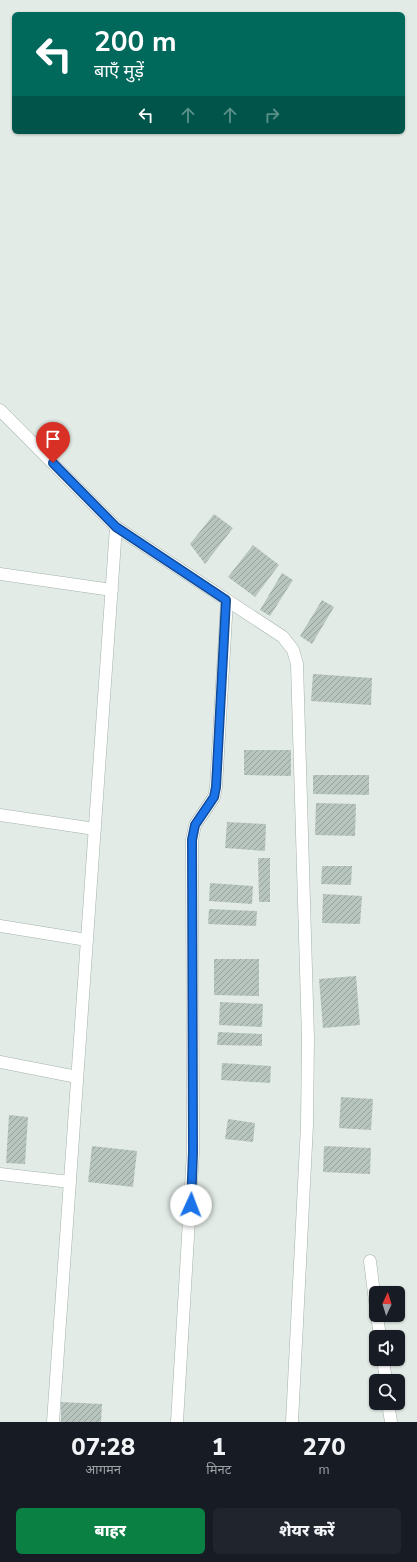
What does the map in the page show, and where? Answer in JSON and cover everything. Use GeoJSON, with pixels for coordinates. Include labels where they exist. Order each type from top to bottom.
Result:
{"type":"FeatureCollection","features":[{"type":"Feature","properties":{"kind":"street"},"geometry":{"type":"LineString","coordinates":[[0,410],[116,527],[283,637],[293,650],[297,664],[308,1038],[307,1125],[292,1422]]}},
{"type":"Feature","properties":{"kind":"street"},"geometry":{"type":"LineString","coordinates":[[53,1422],[116,527]]}},
{"type":"Feature","properties":{"kind":"street"},"geometry":{"type":"LineString","coordinates":[[0,574],[112,590]]}},
{"type":"Feature","properties":{"kind":"street"},"geometry":{"type":"LineString","coordinates":[[177,1422],[193,1152],[192,840],[195,825],[214,797],[216,787],[226,600]]}},
{"type":"Feature","properties":{"kind":"street"},"geometry":{"type":"LineString","coordinates":[[0,815],[95,830]]}},
{"type":"Feature","properties":{"kind":"street"},"geometry":{"type":"LineString","coordinates":[[0,926],[87,940]]}},
{"type":"Feature","properties":{"kind":"street"},"geometry":{"type":"LineString","coordinates":[[0,1062],[77,1077]]}},
{"type":"Feature","properties":{"kind":"street"},"geometry":{"type":"LineString","coordinates":[[0,1174],[70,1182]]}},
{"type":"Feature","properties":{"kind":"street"},"geometry":{"type":"LineString","coordinates":[[370,1261],[373,1286]]}},
{"type":"Feature","properties":{"kind":"street"},"geometry":{"type":"LineString","coordinates":[[389,1410],[391,1422]]}},
{"type":"Feature","properties":{"kind":"building"},"geometry":{"type":"Polygon","coordinates":[[[214,514],[233,528],[205,564],[190,544],[214,514]]]}},
{"type":"Feature","properties":{"kind":"building"},"geometry":{"type":"Polygon","coordinates":[[[253,545],[279,565],[255,597],[228,577],[253,545]]]}},
{"type":"Feature","properties":{"kind":"building"},"geometry":{"type":"Polygon","coordinates":[[[282,573],[293,580],[270,616],[260,610],[282,573]]]}},
{"type":"Feature","properties":{"kind":"building"},"geometry":{"type":"Polygon","coordinates":[[[322,600],[334,607],[312,644],[300,636],[322,600]]]}},
{"type":"Feature","properties":{"kind":"building"},"geometry":{"type":"Polygon","coordinates":[[[313,674],[372,678],[371,705],[311,701],[313,674]]]}},
{"type":"Feature","properties":{"kind":"building"},"geometry":{"type":"Polygon","coordinates":[[[244,750],[291,750],[291,776],[244,775],[244,750]]]}},
{"type":"Feature","properties":{"kind":"building"},"geometry":{"type":"Polygon","coordinates":[[[313,775],[369,775],[369,795],[313,794],[313,775]]]}},
{"type":"Feature","properties":{"kind":"building"},"geometry":{"type":"Polygon","coordinates":[[[316,803],[356,804],[355,836],[315,835],[316,803]]]}},
{"type":"Feature","properties":{"kind":"building"},"geometry":{"type":"Polygon","coordinates":[[[227,822],[266,824],[265,851],[225,848],[227,822]]]}},
{"type":"Feature","properties":{"kind":"building"},"geometry":{"type":"Polygon","coordinates":[[[258,858],[270,858],[270,902],[259,902],[258,858]]]}},
{"type":"Feature","properties":{"kind":"building"},"geometry":{"type":"Polygon","coordinates":[[[322,866],[352,866],[351,885],[321,884],[322,866]]]}},
{"type":"Feature","properties":{"kind":"building"},"geometry":{"type":"Polygon","coordinates":[[[210,883],[253,886],[252,904],[209,901],[210,883]]]}},
{"type":"Feature","properties":{"kind":"building"},"geometry":{"type":"Polygon","coordinates":[[[323,894],[362,896],[360,924],[322,923],[323,894]]]}},
{"type":"Feature","properties":{"kind":"building"},"geometry":{"type":"Polygon","coordinates":[[[209,909],[257,911],[256,926],[208,924],[209,909]]]}},
{"type":"Feature","properties":{"kind":"building"},"geometry":{"type":"Polygon","coordinates":[[[214,959],[259,959],[259,996],[214,995],[214,959]]]}},
{"type":"Feature","properties":{"kind":"building"},"geometry":{"type":"Polygon","coordinates":[[[356,976],[360,1025],[323,1028],[319,979],[356,976]]]}},
{"type":"Feature","properties":{"kind":"building"},"geometry":{"type":"Polygon","coordinates":[[[220,1002],[263,1004],[262,1027],[219,1025],[220,1002]]]}},
{"type":"Feature","properties":{"kind":"building"},"geometry":{"type":"Polygon","coordinates":[[[218,1032],[262,1034],[262,1046],[217,1045],[218,1032]]]}},
{"type":"Feature","properties":{"kind":"building"},"geometry":{"type":"Polygon","coordinates":[[[222,1063],[271,1066],[270,1083],[221,1080],[222,1063]]]}},
{"type":"Feature","properties":{"kind":"building"},"geometry":{"type":"Polygon","coordinates":[[[341,1097],[373,1099],[371,1130],[339,1128],[341,1097]]]}},
{"type":"Feature","properties":{"kind":"building"},"geometry":{"type":"Polygon","coordinates":[[[9,1115],[28,1117],[25,1164],[6,1163],[9,1115]]]}},
{"type":"Feature","properties":{"kind":"building"},"geometry":{"type":"Polygon","coordinates":[[[228,1119],[255,1123],[253,1142],[225,1139],[228,1119]]]}},
{"type":"Feature","properties":{"kind":"building"},"geometry":{"type":"Polygon","coordinates":[[[92,1146],[137,1151],[133,1187],[88,1182],[92,1146]]]}},
{"type":"Feature","properties":{"kind":"building"},"geometry":{"type":"Polygon","coordinates":[[[324,1146],[371,1148],[370,1174],[323,1172],[324,1146]]]}},
{"type":"Feature","properties":{"kind":"building"},"geometry":{"type":"Polygon","coordinates":[[[61,1402],[102,1404],[101,1422],[61,1422],[61,1402]]]}},
{"type":"Feature","properties":{"kind":"route"},"geometry":{"type":"LineString","coordinates":[[53,463],[116,527],[226,600],[216,787],[214,797],[195,825],[192,840],[193,1152],[191,1205]]}}]}
